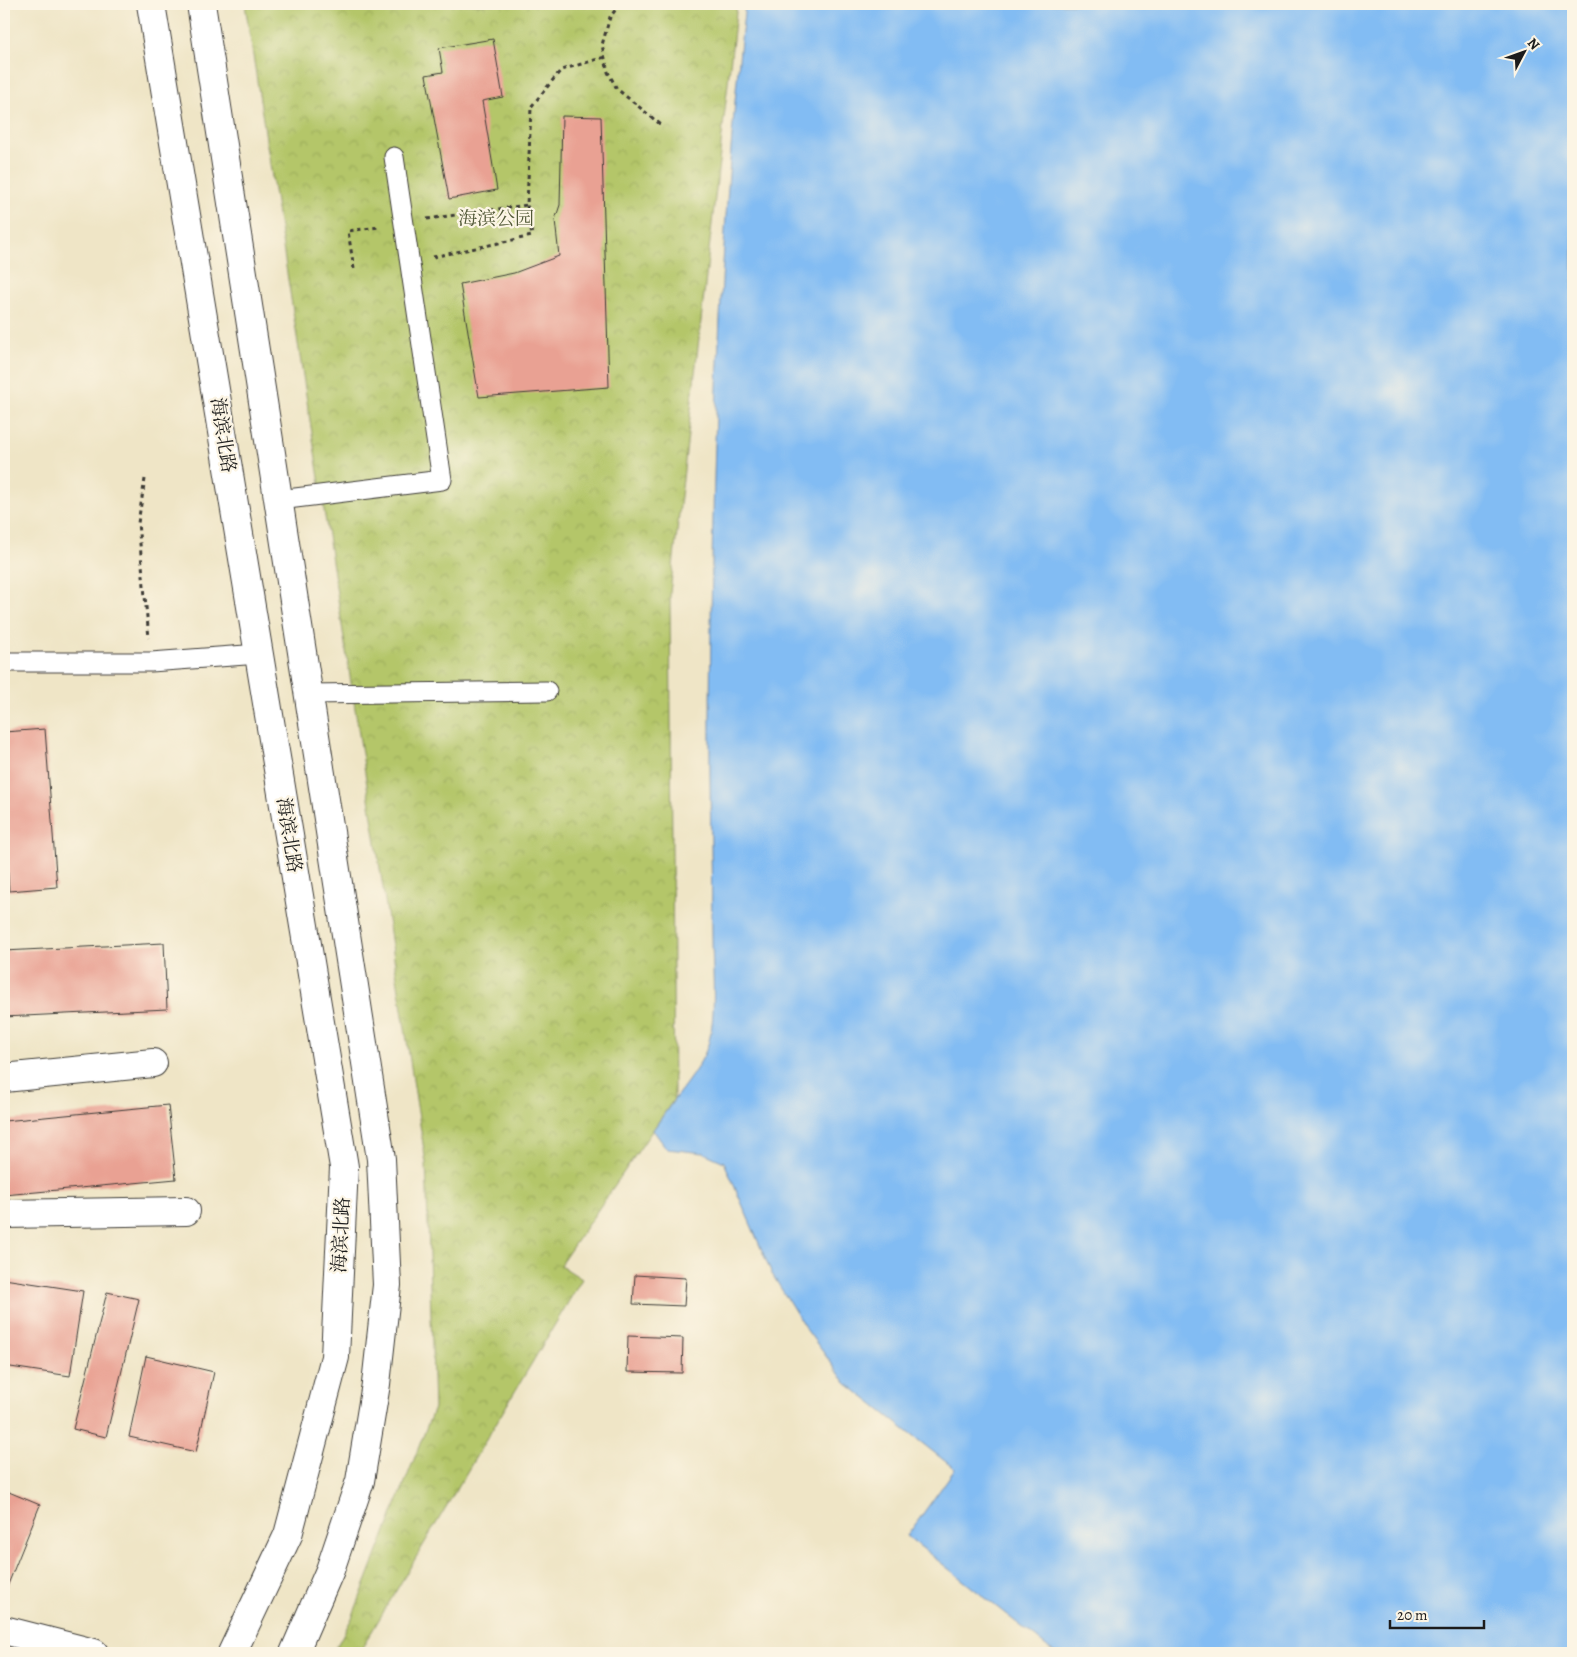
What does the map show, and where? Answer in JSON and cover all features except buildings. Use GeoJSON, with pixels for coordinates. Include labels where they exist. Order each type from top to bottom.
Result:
{"type":"FeatureCollection","features":[{"type":"Feature","properties":{"kind":"main road","name":"海滨北路"},"geometry":{"type":"LineString","coordinates":[[152,4],[344,1167],[335,1357],[288,1535],[232,1653]]}},
{"type":"Feature","properties":{"kind":"main road"},"geometry":{"type":"LineString","coordinates":[[201,4],[381,1159],[387,1285],[376,1384],[360,1481],[330,1570],[294,1653]]}},
{"type":"Feature","properties":{"kind":"main road"},"geometry":{"type":"LineString","coordinates":[[4,1078],[153,1063]]}},
{"type":"Feature","properties":{"kind":"main road"},"geometry":{"type":"LineString","coordinates":[[4,1214],[186,1211]]}},
{"type":"Feature","properties":{"kind":"main road"},"geometry":{"type":"LineString","coordinates":[[4,1630],[94,1653]]}},
{"type":"Feature","properties":{"kind":"lane"},"geometry":{"type":"LineString","coordinates":[[279,500],[442,480],[394,157]]}},
{"type":"Feature","properties":{"kind":"lane"},"geometry":{"type":"LineString","coordinates":[[4,662],[151,662],[259,654]]}},
{"type":"Feature","properties":{"kind":"lane"},"geometry":{"type":"LineString","coordinates":[[309,694],[547,692]]}},
{"type":"Feature","properties":{"kind":"path"},"geometry":{"type":"LineString","coordinates":[[620,4],[610,17],[602,45],[608,72],[617,89],[660,124]]}},
{"type":"Feature","properties":{"kind":"path"},"geometry":{"type":"LineString","coordinates":[[410,261],[532,236],[527,205],[531,107],[561,70],[605,57]]}},
{"type":"Feature","properties":{"kind":"path"},"geometry":{"type":"LineString","coordinates":[[354,269],[348,231],[527,205]]}},
{"type":"Feature","properties":{"kind":"path"},"geometry":{"type":"LineString","coordinates":[[145,479],[138,522],[151,662]]}},
{"type":"Feature","properties":{"kind":"green space","name":"海滨公园"},"geometry":{"type":"Polygon","coordinates":[[[245,4],[737,4],[670,593],[674,1099],[560,1265],[582,1279],[359,1653],[333,1653],[352,1618],[434,1408],[426,1163],[245,4]]]}},
{"type":"Feature","properties":{"kind":"water"},"geometry":{"type":"Polygon","coordinates":[[[745,4],[1573,4],[1573,1653],[1055,1653],[907,1536],[955,1469],[846,1383],[806,1329],[772,1274],[724,1162],[704,1153],[667,1149],[653,1130],[702,1059],[711,1032],[714,996],[710,743],[715,448],[728,181],[745,4]]]}}]}
